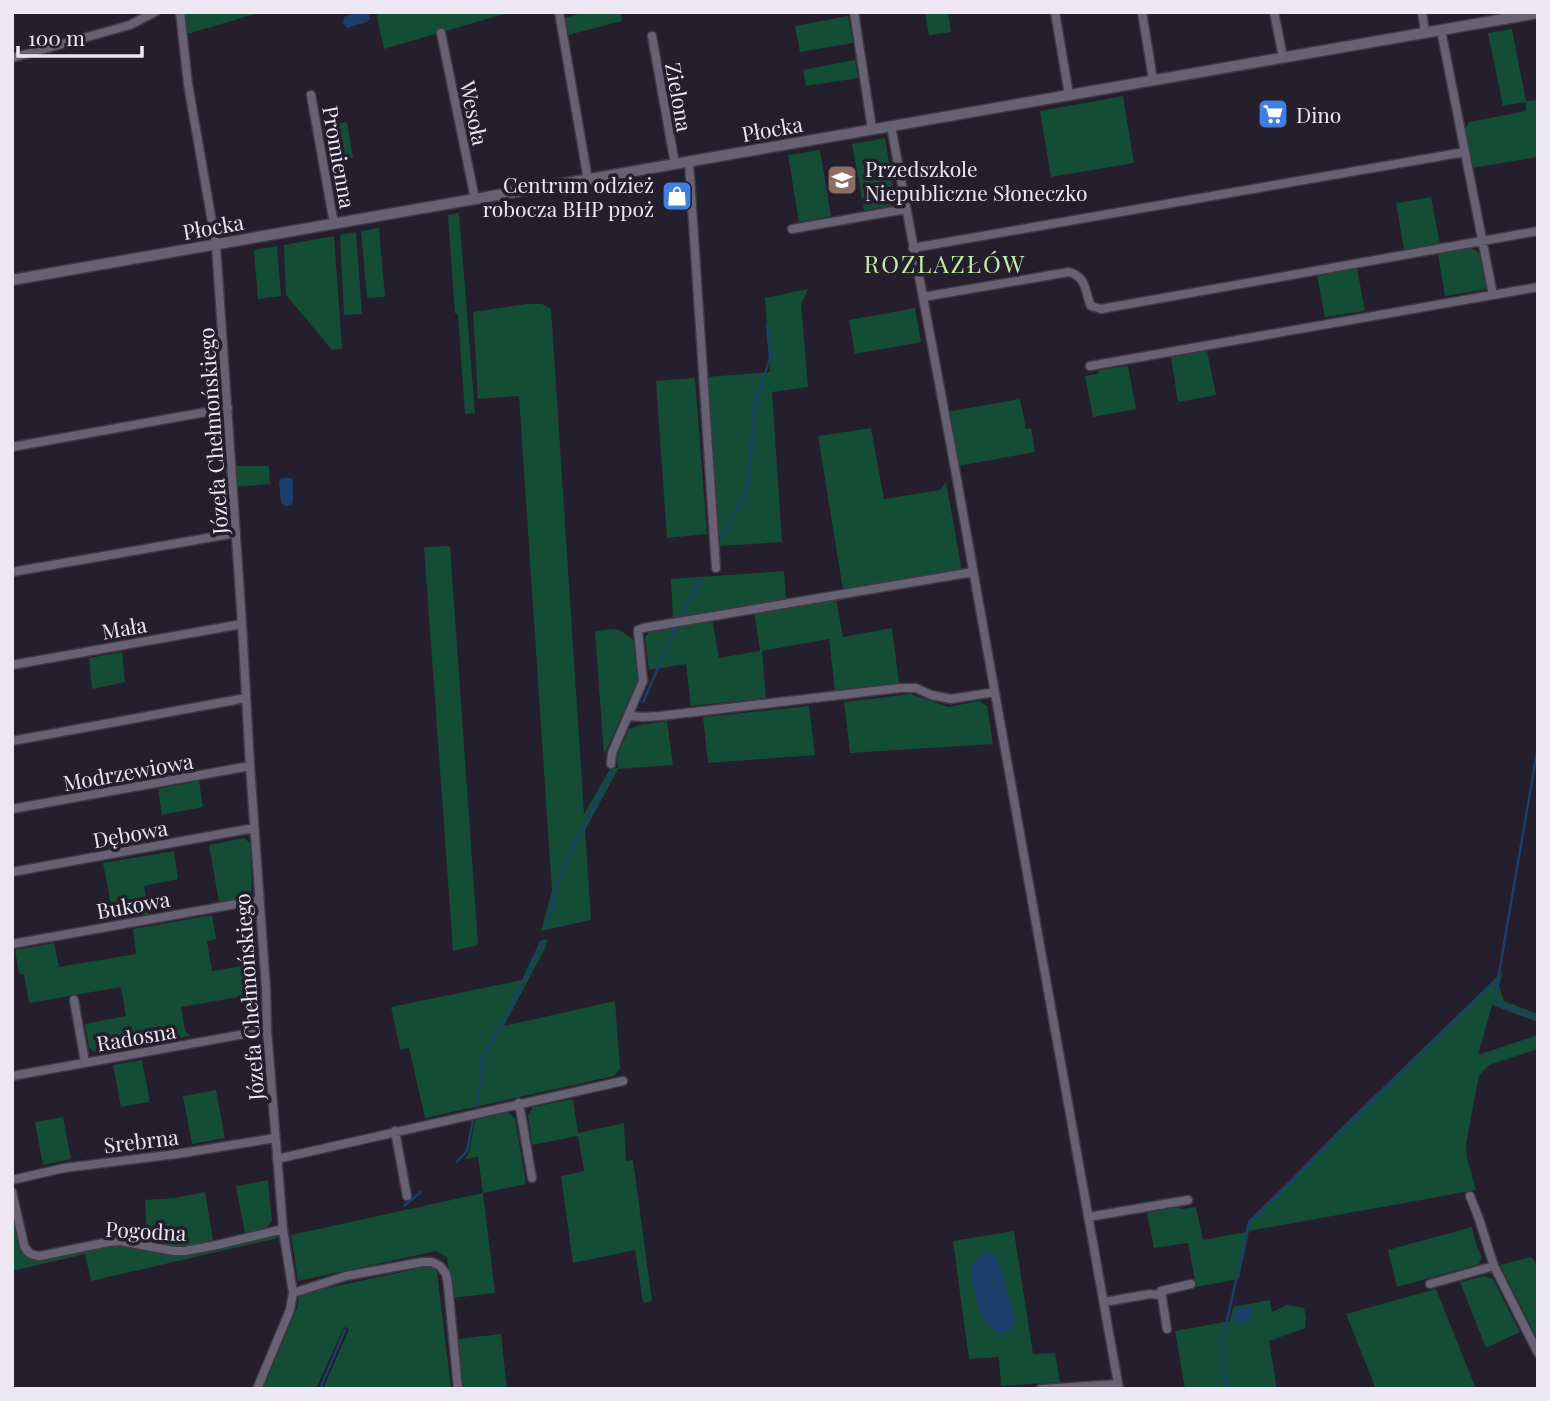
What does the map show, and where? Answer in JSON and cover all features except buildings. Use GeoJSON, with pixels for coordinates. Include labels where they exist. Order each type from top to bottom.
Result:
{"type":"FeatureCollection","features":[{"type":"Feature","properties":{"kind":"street"},"geometry":{"type":"LineString","coordinates":[[12,58],[130,25],[155,12]]}},
{"type":"Feature","properties":{"kind":"street","name":"Józefa Chełmońskiego"},"geometry":{"type":"LineString","coordinates":[[180,12],[188,84],[216,245],[267,1030],[283,1229],[293,1293]]}},
{"type":"Feature","properties":{"kind":"street"},"geometry":{"type":"LineString","coordinates":[[559,12],[588,180]]}},
{"type":"Feature","properties":{"kind":"street"},"geometry":{"type":"LineString","coordinates":[[854,12],[872,129]]}},
{"type":"Feature","properties":{"kind":"street"},"geometry":{"type":"LineString","coordinates":[[1055,12],[1069,94]]}},
{"type":"Feature","properties":{"kind":"street"},"geometry":{"type":"LineString","coordinates":[[1142,12],[1153,80]]}},
{"type":"Feature","properties":{"kind":"street"},"geometry":{"type":"LineString","coordinates":[[1275,12],[1283,57]]}},
{"type":"Feature","properties":{"kind":"street"},"geometry":{"type":"LineString","coordinates":[[1422,12],[1425,32]]}},
{"type":"Feature","properties":{"kind":"street","name":"Płocka"},"geometry":{"type":"LineString","coordinates":[[12,281],[1538,13]]}},
{"type":"Feature","properties":{"kind":"street"},"geometry":{"type":"LineString","coordinates":[[1441,30],[1493,295]]}},
{"type":"Feature","properties":{"kind":"street","name":"Wesoła"},"geometry":{"type":"LineString","coordinates":[[441,33],[475,199]]}},
{"type":"Feature","properties":{"kind":"street","name":"Zielona"},"geometry":{"type":"LineString","coordinates":[[652,36],[675,164]]}},
{"type":"Feature","properties":{"kind":"street","name":"Promienna"},"geometry":{"type":"LineString","coordinates":[[311,96],[334,224]]}},
{"type":"Feature","properties":{"kind":"street"},"geometry":{"type":"LineString","coordinates":[[891,126],[1119,1386],[1041,1389]]}},
{"type":"Feature","properties":{"kind":"street"},"geometry":{"type":"LineString","coordinates":[[912,248],[1465,152]]}},
{"type":"Feature","properties":{"kind":"street"},"geometry":{"type":"LineString","coordinates":[[689,162],[716,568]]}},
{"type":"Feature","properties":{"kind":"street"},"geometry":{"type":"LineString","coordinates":[[792,229],[906,209]]}},
{"type":"Feature","properties":{"kind":"street"},"geometry":{"type":"LineString","coordinates":[[923,297],[1069,272],[1078,275],[1084,282],[1091,306],[1101,309],[1538,231]]}},
{"type":"Feature","properties":{"kind":"street"},"geometry":{"type":"LineString","coordinates":[[1090,366],[1538,287]]}},
{"type":"Feature","properties":{"kind":"street"},"geometry":{"type":"LineString","coordinates":[[12,447],[228,408]]}},
{"type":"Feature","properties":{"kind":"street"},"geometry":{"type":"LineString","coordinates":[[12,572],[236,533]]}},
{"type":"Feature","properties":{"kind":"street"},"geometry":{"type":"LineString","coordinates":[[611,764],[612,753],[643,681],[638,630],[973,572]]}},
{"type":"Feature","properties":{"kind":"street","name":"Mała"},"geometry":{"type":"LineString","coordinates":[[12,665],[242,624]]}},
{"type":"Feature","properties":{"kind":"street"},"geometry":{"type":"LineString","coordinates":[[629,716],[643,718],[900,688],[916,688],[930,695],[951,699],[995,692]]}},
{"type":"Feature","properties":{"kind":"street"},"geometry":{"type":"LineString","coordinates":[[12,741],[246,698]]}},
{"type":"Feature","properties":{"kind":"street","name":"Modrzewiowa"},"geometry":{"type":"LineString","coordinates":[[12,809],[250,766]]}},
{"type":"Feature","properties":{"kind":"street","name":"Dębowa"},"geometry":{"type":"LineString","coordinates":[[12,872],[254,828]]}},
{"type":"Feature","properties":{"kind":"street","name":"Bukowa"},"geometry":{"type":"LineString","coordinates":[[12,944],[259,900]]}},
{"type":"Feature","properties":{"kind":"street"},"geometry":{"type":"LineString","coordinates":[[74,1000],[85,1062]]}},
{"type":"Feature","properties":{"kind":"street","name":"Radosna"},"geometry":{"type":"LineString","coordinates":[[12,1076],[267,1030]]}},
{"type":"Feature","properties":{"kind":"street"},"geometry":{"type":"LineString","coordinates":[[277,1159],[623,1081]]}},
{"type":"Feature","properties":{"kind":"street"},"geometry":{"type":"LineString","coordinates":[[519,1103],[532,1178]]}},
{"type":"Feature","properties":{"kind":"street"},"geometry":{"type":"LineString","coordinates":[[395,1131],[407,1196]]}},
{"type":"Feature","properties":{"kind":"street","name":"Srebrna"},"geometry":{"type":"LineString","coordinates":[[12,1180],[64,1168],[275,1138]]}},
{"type":"Feature","properties":{"kind":"street","name":"Pogodna"},"geometry":{"type":"LineString","coordinates":[[12,1192],[24,1245],[32,1255],[40,1256],[120,1241],[185,1251],[283,1229]]}},
{"type":"Feature","properties":{"kind":"street"},"geometry":{"type":"LineString","coordinates":[[1470,1196],[1493,1266],[1538,1353]]}},
{"type":"Feature","properties":{"kind":"street"},"geometry":{"type":"LineString","coordinates":[[1088,1217],[1188,1200]]}},
{"type":"Feature","properties":{"kind":"street"},"geometry":{"type":"LineString","coordinates":[[257,1389],[290,1310],[293,1293],[346,1276],[432,1262],[440,1266],[446,1275],[458,1389]]}},
{"type":"Feature","properties":{"kind":"street"},"geometry":{"type":"LineString","coordinates":[[1430,1284],[1493,1266]]}},
{"type":"Feature","properties":{"kind":"street"},"geometry":{"type":"LineString","coordinates":[[1167,1329],[1161,1291],[1191,1284]]}},
{"type":"Feature","properties":{"kind":"street"},"geometry":{"type":"LineString","coordinates":[[1104,1302],[1150,1294],[1161,1295]]}},
{"type":"Feature","properties":{"kind":"green space"},"geometry":{"type":"Polygon","coordinates":[[[192,12],[262,12],[184,35],[183,15],[192,12]]]}},
{"type":"Feature","properties":{"kind":"green space"},"geometry":{"type":"Polygon","coordinates":[[[376,12],[511,12],[384,49],[376,12]]]}},
{"type":"Feature","properties":{"kind":"green space"},"geometry":{"type":"Polygon","coordinates":[[[585,12],[620,12],[622,21],[568,35],[565,18],[585,12]]]}},
{"type":"Feature","properties":{"kind":"green space"},"geometry":{"type":"Polygon","coordinates":[[[925,12],[948,12],[951,32],[929,35],[925,12]]]}},
{"type":"Feature","properties":{"kind":"green space"},"geometry":{"type":"Polygon","coordinates":[[[848,16],[853,43],[800,52],[795,26],[848,16]]]}},
{"type":"Feature","properties":{"kind":"green space"},"geometry":{"type":"Polygon","coordinates":[[[1512,29],[1526,101],[1538,100],[1538,157],[1472,168],[1465,129],[1469,122],[1526,111],[1526,102],[1503,106],[1488,33],[1512,29]]]}},
{"type":"Feature","properties":{"kind":"green space"},"geometry":{"type":"Polygon","coordinates":[[[855,60],[858,78],[806,86],[803,70],[855,60]]]}},
{"type":"Feature","properties":{"kind":"green space"},"geometry":{"type":"Polygon","coordinates":[[[1123,96],[1134,163],[1051,177],[1040,111],[1123,96]]]}},
{"type":"Feature","properties":{"kind":"green space"},"geometry":{"type":"Polygon","coordinates":[[[347,122],[353,158],[327,162],[321,126],[347,122]]]}},
{"type":"Feature","properties":{"kind":"green space"},"geometry":{"type":"Polygon","coordinates":[[[885,138],[895,199],[890,206],[864,210],[852,144],[885,138]]]}},
{"type":"Feature","properties":{"kind":"green space"},"geometry":{"type":"Polygon","coordinates":[[[820,150],[831,216],[799,222],[788,155],[820,150]]]}},
{"type":"Feature","properties":{"kind":"green space"},"geometry":{"type":"Polygon","coordinates":[[[1431,197],[1440,244],[1404,250],[1396,203],[1431,197]]]}},
{"type":"Feature","properties":{"kind":"green space"},"geometry":{"type":"Polygon","coordinates":[[[459,213],[475,413],[465,414],[448,215],[459,213]]]}},
{"type":"Feature","properties":{"kind":"green space"},"geometry":{"type":"Polygon","coordinates":[[[379,228],[385,297],[367,298],[361,231],[379,228]]]}},
{"type":"Feature","properties":{"kind":"green space"},"geometry":{"type":"Polygon","coordinates":[[[356,232],[362,314],[344,315],[340,235],[356,232]]]}},
{"type":"Feature","properties":{"kind":"green space"},"geometry":{"type":"Polygon","coordinates":[[[334,236],[342,349],[332,350],[286,295],[284,245],[334,236]]]}},
{"type":"Feature","properties":{"kind":"green space"},"geometry":{"type":"Polygon","coordinates":[[[277,246],[281,296],[258,299],[254,250],[277,246]]]}},
{"type":"Feature","properties":{"kind":"green space"},"geometry":{"type":"Polygon","coordinates":[[[1471,248],[1479,253],[1487,289],[1445,296],[1438,254],[1471,248]]]}},
{"type":"Feature","properties":{"kind":"green space"},"geometry":{"type":"Polygon","coordinates":[[[1357,268],[1365,311],[1325,317],[1317,276],[1357,268]]]}},
{"type":"Feature","properties":{"kind":"green space"},"geometry":{"type":"Polygon","coordinates":[[[808,289],[801,304],[808,387],[772,392],[782,542],[720,546],[707,377],[770,372],[765,298],[808,289]]]}},
{"type":"Feature","properties":{"kind":"green space"},"geometry":{"type":"Polygon","coordinates":[[[542,304],[551,309],[584,814],[610,769],[618,768],[617,756],[629,729],[667,721],[673,765],[618,769],[585,830],[591,920],[541,931],[552,891],[519,396],[478,399],[473,312],[542,304]]]}},
{"type":"Feature","properties":{"kind":"green space"},"geometry":{"type":"Polygon","coordinates":[[[915,308],[921,342],[855,354],[849,320],[915,308]]]}},
{"type":"Feature","properties":{"kind":"green space"},"geometry":{"type":"Polygon","coordinates":[[[1207,351],[1216,395],[1178,402],[1171,357],[1207,351]]]}},
{"type":"Feature","properties":{"kind":"green space"},"geometry":{"type":"Polygon","coordinates":[[[1128,366],[1136,409],[1093,417],[1085,376],[1097,374],[1100,370],[1128,366]]]}},
{"type":"Feature","properties":{"kind":"green space"},"geometry":{"type":"Polygon","coordinates":[[[695,378],[707,534],[667,538],[656,381],[695,378]]]}},
{"type":"Feature","properties":{"kind":"green space"},"geometry":{"type":"Polygon","coordinates":[[[1020,399],[1026,429],[1031,428],[1035,452],[958,466],[947,412],[1020,399]]]}},
{"type":"Feature","properties":{"kind":"green space"},"geometry":{"type":"Polygon","coordinates":[[[871,428],[884,499],[940,490],[946,482],[962,571],[843,590],[818,436],[871,428]]]}},
{"type":"Feature","properties":{"kind":"green space"},"geometry":{"type":"Polygon","coordinates":[[[235,466],[269,466],[270,484],[236,487],[235,466]]]}},
{"type":"Feature","properties":{"kind":"green space"},"geometry":{"type":"Polygon","coordinates":[[[450,546],[478,945],[453,951],[424,547],[450,546]]]}},
{"type":"Feature","properties":{"kind":"green space"},"geometry":{"type":"Polygon","coordinates":[[[784,571],[786,599],[673,619],[671,579],[784,571]]]}},
{"type":"Feature","properties":{"kind":"green space"},"geometry":{"type":"Polygon","coordinates":[[[836,598],[843,637],[892,628],[899,683],[835,690],[829,639],[762,651],[766,698],[691,706],[686,664],[649,670],[645,637],[652,629],[712,619],[719,658],[760,651],[754,612],[836,598]]]}},
{"type":"Feature","properties":{"kind":"green space"},"geometry":{"type":"Polygon","coordinates":[[[595,631],[622,631],[633,640],[638,681],[604,755],[595,631]]]}},
{"type":"Feature","properties":{"kind":"green space"},"geometry":{"type":"Polygon","coordinates":[[[122,652],[125,682],[92,689],[89,658],[122,652]]]}},
{"type":"Feature","properties":{"kind":"green space"},"geometry":{"type":"Polygon","coordinates":[[[911,694],[948,707],[979,701],[987,706],[993,744],[850,753],[844,702],[911,694]]]}},
{"type":"Feature","properties":{"kind":"green space"},"geometry":{"type":"Polygon","coordinates":[[[809,706],[815,755],[708,763],[703,717],[809,706]]]}},
{"type":"Feature","properties":{"kind":"green space"},"geometry":{"type":"Polygon","coordinates":[[[199,781],[203,807],[162,815],[158,789],[199,781]]]}},
{"type":"Feature","properties":{"kind":"green space"},"geometry":{"type":"Polygon","coordinates":[[[244,838],[250,843],[252,891],[248,897],[219,902],[209,845],[244,838]]]}},
{"type":"Feature","properties":{"kind":"green space"},"geometry":{"type":"Polygon","coordinates":[[[174,851],[178,879],[144,886],[149,915],[114,921],[103,863],[174,851]]]}},
{"type":"Feature","properties":{"kind":"green space"},"geometry":{"type":"Polygon","coordinates":[[[212,915],[216,939],[207,941],[212,971],[254,964],[255,994],[181,1007],[185,1031],[191,1036],[96,1053],[89,1048],[85,1024],[126,1016],[121,987],[29,1003],[24,974],[19,974],[15,950],[54,943],[59,967],[136,954],[133,929],[212,915]]]}},
{"type":"Feature","properties":{"kind":"green space"},"geometry":{"type":"Polygon","coordinates":[[[547,939],[546,946],[504,1026],[615,1001],[620,1069],[614,1076],[425,1118],[409,1048],[400,1049],[391,1007],[522,980],[540,941],[547,939]]]}},
{"type":"Feature","properties":{"kind":"green space"},"geometry":{"type":"Polygon","coordinates":[[[1503,971],[1499,986],[1504,1001],[1538,1014],[1538,1022],[1492,1005],[1478,1055],[1538,1035],[1538,1049],[1489,1065],[1479,1075],[1466,1144],[1476,1190],[1249,1231],[1239,1279],[1196,1287],[1188,1243],[1154,1248],[1147,1213],[1178,1207],[1196,1207],[1203,1240],[1246,1232],[1248,1223],[1347,1122],[1503,971]]]}},
{"type":"Feature","properties":{"kind":"green space"},"geometry":{"type":"Polygon","coordinates":[[[142,1060],[150,1102],[121,1107],[113,1065],[142,1060]]]}},
{"type":"Feature","properties":{"kind":"green space"},"geometry":{"type":"Polygon","coordinates":[[[216,1090],[225,1138],[192,1144],[183,1096],[216,1090]]]}},
{"type":"Feature","properties":{"kind":"green space"},"geometry":{"type":"Polygon","coordinates":[[[573,1099],[578,1133],[624,1123],[626,1161],[633,1160],[652,1301],[643,1303],[635,1250],[573,1263],[561,1176],[584,1171],[578,1136],[532,1145],[528,1115],[533,1107],[573,1099]]]}},
{"type":"Feature","properties":{"kind":"green space"},"geometry":{"type":"Polygon","coordinates":[[[508,1112],[515,1118],[526,1184],[483,1193],[478,1157],[465,1159],[469,1153],[475,1120],[508,1112]]]}},
{"type":"Feature","properties":{"kind":"green space"},"geometry":{"type":"Polygon","coordinates":[[[63,1117],[71,1159],[43,1165],[35,1122],[63,1117]]]}},
{"type":"Feature","properties":{"kind":"green space"},"geometry":{"type":"Polygon","coordinates":[[[268,1180],[272,1221],[266,1228],[245,1233],[236,1186],[268,1180]]]}},
{"type":"Feature","properties":{"kind":"green space"},"geometry":{"type":"Polygon","coordinates":[[[205,1192],[213,1240],[180,1248],[147,1241],[145,1200],[205,1192]]]}},
{"type":"Feature","properties":{"kind":"green space"},"geometry":{"type":"Polygon","coordinates":[[[483,1193],[495,1293],[452,1298],[447,1257],[436,1251],[298,1281],[291,1235],[483,1193]]]}},
{"type":"Feature","properties":{"kind":"green space"},"geometry":{"type":"Polygon","coordinates":[[[12,1213],[21,1253],[26,1252],[31,1259],[104,1246],[116,1245],[164,1253],[274,1234],[282,1237],[91,1281],[85,1254],[12,1271],[12,1213]]]}},
{"type":"Feature","properties":{"kind":"green space"},"geometry":{"type":"Polygon","coordinates":[[[1472,1227],[1482,1257],[1479,1264],[1397,1287],[1388,1250],[1472,1227]]]}},
{"type":"Feature","properties":{"kind":"green space"},"geometry":{"type":"Polygon","coordinates":[[[1014,1231],[1033,1354],[1055,1353],[1060,1382],[1001,1386],[999,1357],[969,1359],[953,1241],[1014,1231]]]}},
{"type":"Feature","properties":{"kind":"green space"},"geometry":{"type":"Polygon","coordinates":[[[1531,1257],[1538,1266],[1538,1340],[1500,1265],[1531,1257]]]}},
{"type":"Feature","properties":{"kind":"green space"},"geometry":{"type":"Polygon","coordinates":[[[430,1266],[437,1271],[451,1389],[323,1389],[349,1329],[344,1327],[316,1389],[263,1389],[297,1308],[299,1294],[430,1266]]]}},
{"type":"Feature","properties":{"kind":"green space"},"geometry":{"type":"Polygon","coordinates":[[[1484,1276],[1493,1279],[1520,1332],[1486,1348],[1460,1282],[1484,1276]]]}},
{"type":"Feature","properties":{"kind":"green space"},"geometry":{"type":"Polygon","coordinates":[[[1436,1289],[1476,1389],[1376,1389],[1346,1314],[1436,1289]]]}},
{"type":"Feature","properties":{"kind":"green space"},"geometry":{"type":"Polygon","coordinates":[[[1270,1300],[1272,1312],[1287,1305],[1304,1308],[1306,1317],[1305,1328],[1269,1341],[1277,1389],[1185,1389],[1175,1331],[1230,1321],[1233,1307],[1270,1300]]]}},
{"type":"Feature","properties":{"kind":"green space"},"geometry":{"type":"Polygon","coordinates":[[[501,1334],[507,1389],[463,1389],[458,1339],[501,1334]]]}},
{"type":"Feature","properties":{"kind":"water"},"geometry":{"type":"Polygon","coordinates":[[[357,12],[368,12],[370,19],[347,28],[343,23],[344,17],[357,12]]]}},
{"type":"Feature","properties":{"kind":"water"},"geometry":{"type":"Polygon","coordinates":[[[280,479],[293,480],[293,502],[285,506],[281,503],[279,483],[280,479]]]}},
{"type":"Feature","properties":{"kind":"water"},"geometry":{"type":"Polygon","coordinates":[[[988,1252],[995,1256],[1002,1273],[1015,1320],[1011,1329],[1002,1333],[984,1320],[972,1277],[973,1264],[988,1252]]]}},
{"type":"Feature","properties":{"kind":"water"},"geometry":{"type":"Polygon","coordinates":[[[1248,1306],[1253,1311],[1252,1319],[1238,1323],[1233,1312],[1248,1306]]]}},
{"type":"Feature","properties":{"kind":"waterway"},"geometry":{"type":"LineString","coordinates":[[721,540],[744,496],[750,471],[754,407],[770,358],[767,324]]}},
{"type":"Feature","properties":{"kind":"waterway"},"geometry":{"type":"LineString","coordinates":[[682,615],[701,579]]}},
{"type":"Feature","properties":{"kind":"waterway"},"geometry":{"type":"LineString","coordinates":[[643,702],[675,629]]}},
{"type":"Feature","properties":{"kind":"waterway"},"geometry":{"type":"LineString","coordinates":[[1538,746],[1496,999],[1503,1006],[1538,1018]]}},
{"type":"Feature","properties":{"kind":"waterway"},"geometry":{"type":"LineString","coordinates":[[546,928],[563,866],[612,771]]}},
{"type":"Feature","properties":{"kind":"waterway"},"geometry":{"type":"LineString","coordinates":[[477,1106],[484,1054],[499,1031],[543,941]]}},
{"type":"Feature","properties":{"kind":"waterway"},"geometry":{"type":"LineString","coordinates":[[1226,1389],[1222,1343],[1249,1222],[1498,979]]}},
{"type":"Feature","properties":{"kind":"waterway"},"geometry":{"type":"LineString","coordinates":[[457,1162],[467,1151],[473,1120]]}},
{"type":"Feature","properties":{"kind":"waterway"},"geometry":{"type":"LineString","coordinates":[[404,1206],[421,1192]]}},
{"type":"Feature","properties":{"kind":"waterway"},"geometry":{"type":"LineString","coordinates":[[320,1389],[345,1330]]}},
{"type":"Feature","properties":{"kind":"place","name":"Dino"},"geometry":{"type":"Point","coordinates":[1273,114]}},
{"type":"Feature","properties":{"kind":"place","name":"Przedszkole Niepubliczne Słoneczko"},"geometry":{"type":"Point","coordinates":[842,180]}},
{"type":"Feature","properties":{"kind":"place","name":"Centrum odzież robocza BHP ppoż"},"geometry":{"type":"Point","coordinates":[677,196]}},
{"type":"Feature","properties":{"kind":"district","name":"ROZLAZŁÓW"},"geometry":{"type":"Point","coordinates":[945,263]}}]}
